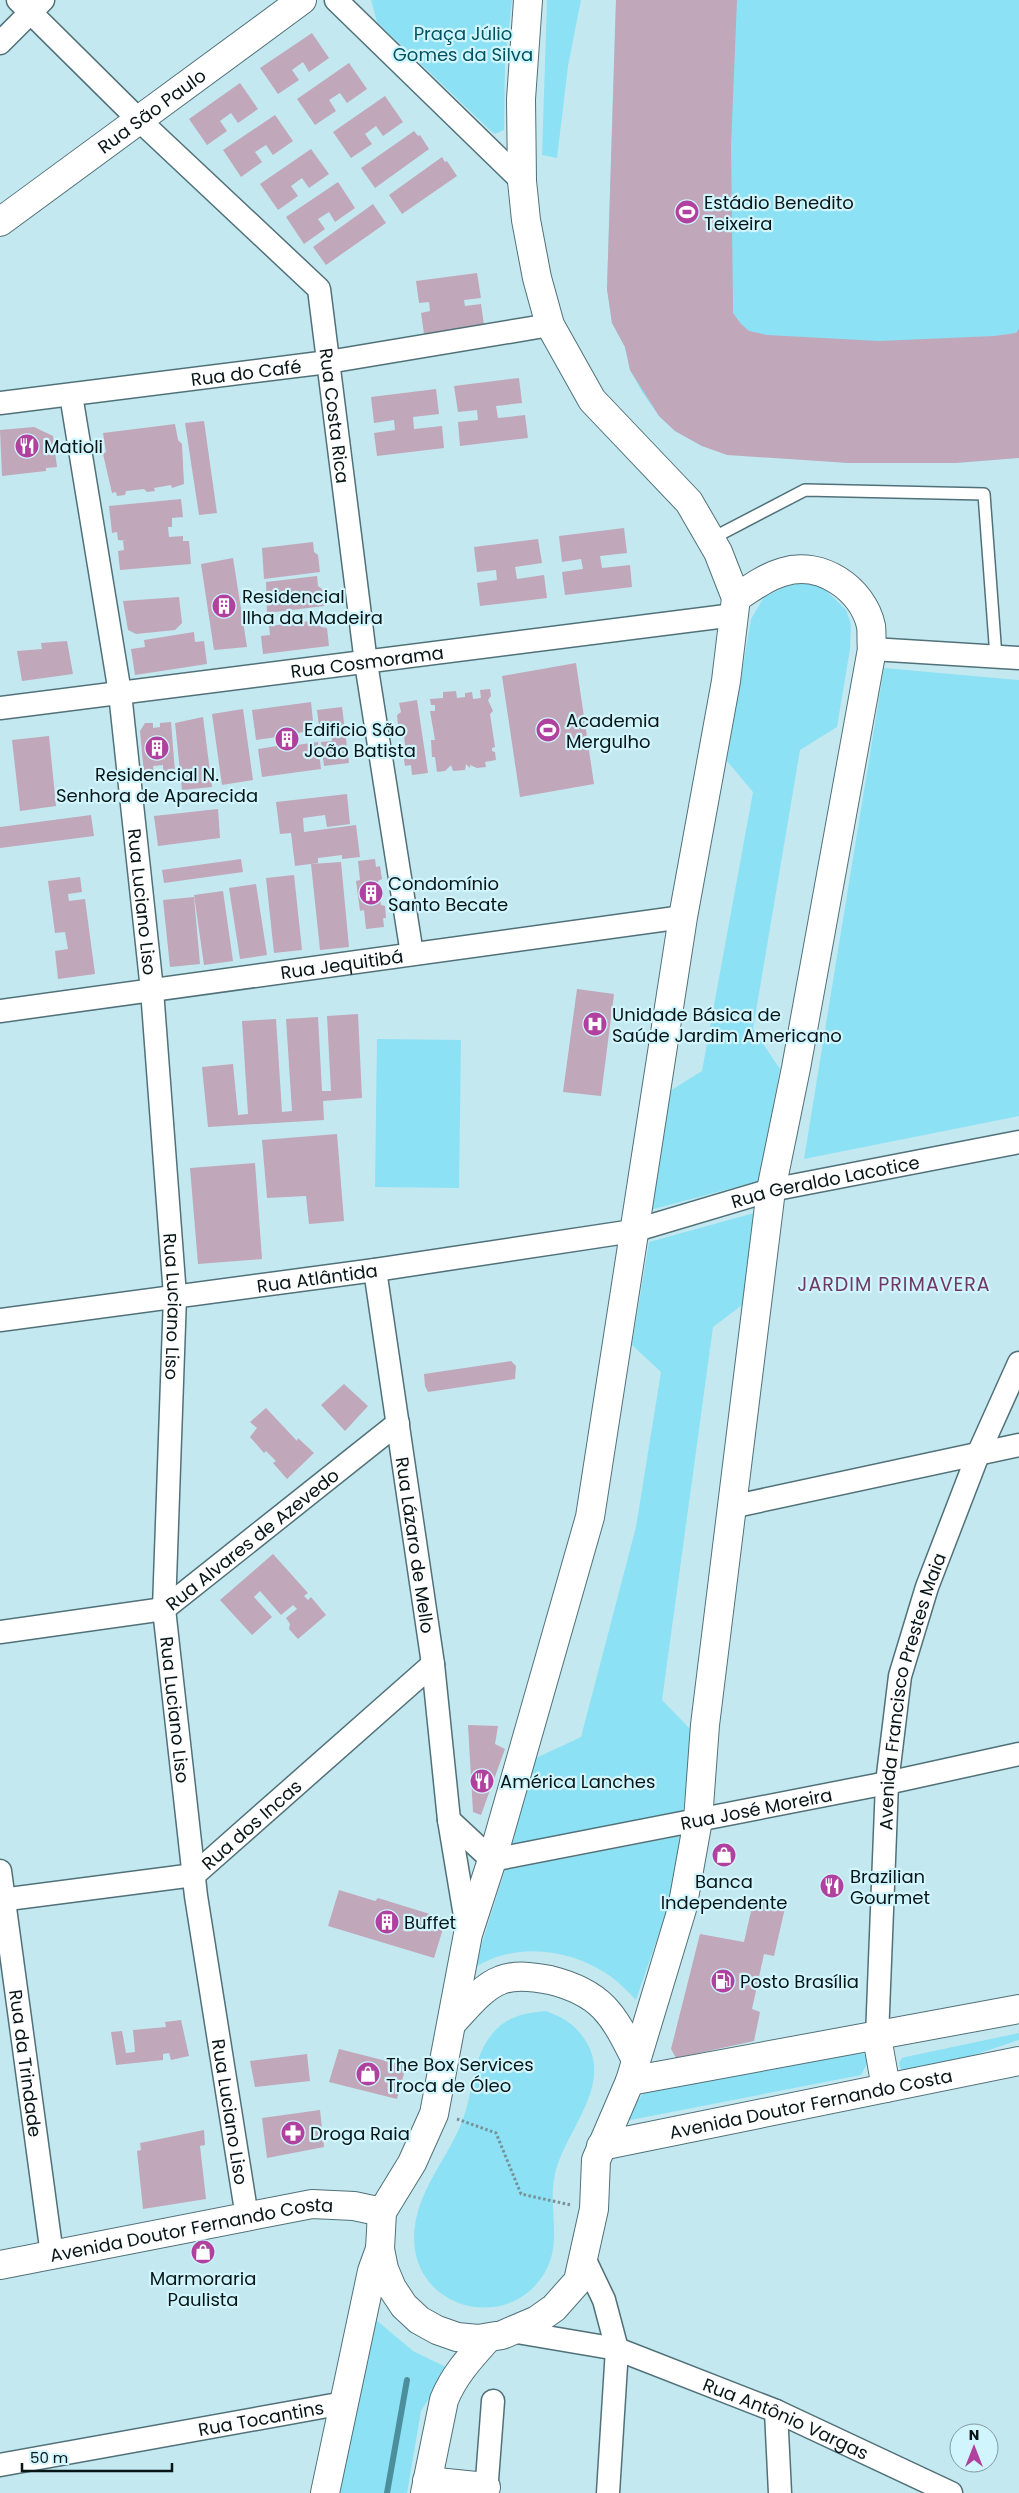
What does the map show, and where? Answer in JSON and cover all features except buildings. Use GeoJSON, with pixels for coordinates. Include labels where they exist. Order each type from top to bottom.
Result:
{"type":"FeatureCollection","features":[{"type":"Feature","properties":{"kind":"main road","name":"Rua São Paulo"},"geometry":{"type":"LineString","coordinates":[[0,222],[302,0]]}},
{"type":"Feature","properties":{"kind":"main road"},"geometry":{"type":"LineString","coordinates":[[528,0],[520,100],[522,181],[526,220],[535,269],[550,325],[592,400],[689,502],[711,539],[735,607],[726,681],[683,917],[590,1517],[492,1860],[468,1934],[434,2114],[412,2163],[382,2212],[380,2249],[384,2269],[392,2288],[404,2306],[419,2320],[437,2330],[457,2337],[500,2335],[537,2320],[564,2299],[578,2281],[594,2209],[596,2160],[633,2070],[682,1909],[698,1820],[705,1725],[771,1190],[796,1068],[872,649],[871,626],[862,603],[850,589],[832,576],[809,570],[784,571],[764,580],[735,607]]}},
{"type":"Feature","properties":{"kind":"main road"},"geometry":{"type":"LineString","coordinates":[[452,2022],[483,1991],[500,1980],[520,1977],[539,1978],[577,1989],[593,1996],[607,2010],[633,2070]]}},
{"type":"Feature","properties":{"kind":"main road"},"geometry":{"type":"LineString","coordinates":[[633,2070],[877,2037],[1019,2009]]}},
{"type":"Feature","properties":{"kind":"main road"},"geometry":{"type":"LineString","coordinates":[[877,2037],[886,2088]]}},
{"type":"Feature","properties":{"kind":"main road","name":"Avenida Doutor Fernando Costa"},"geometry":{"type":"LineString","coordinates":[[601,2146],[1019,2061]]}},
{"type":"Feature","properties":{"kind":"main road","name":"Avenida Doutor Fernando Costa"},"geometry":{"type":"LineString","coordinates":[[0,2265],[312,2204],[354,2206],[382,2212]]}},
{"type":"Feature","properties":{"kind":"main road"},"geometry":{"type":"LineString","coordinates":[[325,2493],[372,2271],[380,2249]]}},
{"type":"Feature","properties":{"kind":"main road"},"geometry":{"type":"LineString","coordinates":[[486,2490],[426,2487],[444,2400],[450,2386],[457,2374],[500,2335]]}},
{"type":"Feature","properties":{"kind":"street"},"geometry":{"type":"LineString","coordinates":[[336,0],[522,181]]}},
{"type":"Feature","properties":{"kind":"street","name":"Rua Costa Rica"},"geometry":{"type":"LineString","coordinates":[[31,4],[138,120],[319,289],[366,663],[412,954]]}},
{"type":"Feature","properties":{"kind":"street"},"geometry":{"type":"LineString","coordinates":[[0,43],[31,4]]}},
{"type":"Feature","properties":{"kind":"street","name":"Rua do Café"},"geometry":{"type":"LineString","coordinates":[[0,403],[328,362],[550,325]]}},
{"type":"Feature","properties":{"kind":"street","name":"Rua Luciano Liso"},"geometry":{"type":"LineString","coordinates":[[71,394],[120,693],[152,990],[175,1296],[164,1609],[194,1875],[247,2217]]}},
{"type":"Feature","properties":{"kind":"street","name":"Rua Cosmorama"},"geometry":{"type":"LineString","coordinates":[[0,708],[366,663],[735,607]]}},
{"type":"Feature","properties":{"kind":"street"},"geometry":{"type":"LineString","coordinates":[[872,649],[1019,658]]}},
{"type":"Feature","properties":{"kind":"street","name":"Rua Jequitibá"},"geometry":{"type":"LineString","coordinates":[[0,1011],[683,917]]}},
{"type":"Feature","properties":{"kind":"street","name":"Rua Geraldo Lacotice"},"geometry":{"type":"LineString","coordinates":[[633,1231],[771,1190],[1019,1142]]}},
{"type":"Feature","properties":{"kind":"street","name":"Rua Atlântida"},"geometry":{"type":"LineString","coordinates":[[0,1320],[375,1270],[633,1231]]}},
{"type":"Feature","properties":{"kind":"street","name":"Rua Lázaro de Mello"},"geometry":{"type":"LineString","coordinates":[[375,1270],[432,1664],[449,1820],[468,1934]]}},
{"type":"Feature","properties":{"kind":"street","name":"Avenida Francisco Prestes Maia"},"geometry":{"type":"LineString","coordinates":[[877,2037],[887,1783],[900,1676],[927,1587],[979,1452],[1019,1363]]}},
{"type":"Feature","properties":{"kind":"street","name":"Rua Alvares de Azevedo"},"geometry":{"type":"LineString","coordinates":[[0,1632],[164,1609],[398,1423]]}},
{"type":"Feature","properties":{"kind":"street"},"geometry":{"type":"LineString","coordinates":[[731,1507],[979,1452],[1019,1445]]}},
{"type":"Feature","properties":{"kind":"street","name":"Rua dos Incas"},"geometry":{"type":"LineString","coordinates":[[2,1900],[194,1875],[432,1664]]}},
{"type":"Feature","properties":{"kind":"street","name":"Rua José Moreira"},"geometry":{"type":"LineString","coordinates":[[492,1860],[887,1783],[1019,1754]]}},
{"type":"Feature","properties":{"kind":"street"},"geometry":{"type":"LineString","coordinates":[[449,1820],[492,1860]]}},
{"type":"Feature","properties":{"kind":"street","name":"Rua da Trindade"},"geometry":{"type":"LineString","coordinates":[[0,1871],[2,1900],[52,2255]]}},
{"type":"Feature","properties":{"kind":"street"},"geometry":{"type":"LineString","coordinates":[[584,2256],[604,2300],[617,2349],[608,2493]]}},
{"type":"Feature","properties":{"kind":"street","name":"Rua Antônio Vargas"},"geometry":{"type":"LineString","coordinates":[[500,2335],[617,2349],[776,2411],[951,2493]]}},
{"type":"Feature","properties":{"kind":"street"},"geometry":{"type":"LineString","coordinates":[[486,2490],[493,2401]]}},
{"type":"Feature","properties":{"kind":"street","name":"Rua Tocantins"},"geometry":{"type":"LineString","coordinates":[[0,2466],[344,2403]]}},
{"type":"Feature","properties":{"kind":"street"},"geometry":{"type":"LineString","coordinates":[[776,2411],[780,2493]]}},
{"type":"Feature","properties":{"kind":"lane"},"geometry":{"type":"LineString","coordinates":[[711,539],[805,490],[984,494],[996,657]]}},
{"type":"Feature","properties":{"kind":"path"},"geometry":{"type":"LineString","coordinates":[[434,2114],[470,2122],[496,2133],[522,2194],[594,2209]]}},
{"type":"Feature","properties":{"kind":"green space","name":"Praça Júlio Gomes da Silva"},"geometry":{"type":"Polygon","coordinates":[[[371,0],[512,0],[505,64],[504,130],[495,134],[491,131],[377,22],[371,0]]]}},
{"type":"Feature","properties":{"kind":"green space"},"geometry":{"type":"Polygon","coordinates":[[[547,0],[581,0],[568,66],[557,158],[542,155],[547,0]]]}},
{"type":"Feature","properties":{"kind":"green space","name":"Estádio Benedito Teixeira"},"geometry":{"type":"Polygon","coordinates":[[[616,0],[1019,0],[1019,458],[955,463],[849,463],[727,454],[702,446],[675,431],[659,416],[642,392],[630,370],[625,347],[612,323],[607,289],[616,0]]]}},
{"type":"Feature","properties":{"kind":"green space"},"geometry":{"type":"Polygon","coordinates":[[[805,582],[823,588],[846,610],[851,624],[850,649],[837,727],[800,750],[753,1029],[780,1069],[759,1181],[650,1210],[668,1092],[702,1071],[753,792],[727,761],[751,619],[764,597],[785,587],[805,582]]]}},
{"type":"Feature","properties":{"kind":"green space"},"geometry":{"type":"Polygon","coordinates":[[[884,668],[1019,680],[1019,1116],[804,1159],[884,668]]]}},
{"type":"Feature","properties":{"kind":"green space"},"geometry":{"type":"Polygon","coordinates":[[[377,1039],[461,1040],[459,1188],[375,1187],[377,1039]]]}},
{"type":"Feature","properties":{"kind":"green space"},"geometry":{"type":"Polygon","coordinates":[[[758,1212],[746,1302],[713,1327],[662,1700],[693,1732],[683,1813],[509,1848],[536,1758],[581,1737],[636,1527],[661,1372],[632,1345],[649,1242],[758,1212]]]}},
{"type":"Feature","properties":{"kind":"green space"},"geometry":{"type":"Polygon","coordinates":[[[680,1836],[668,1907],[636,2000],[610,1976],[595,1967],[561,1954],[525,1952],[507,1954],[490,1959],[474,1968],[505,1870],[680,1836]]]}},
{"type":"Feature","properties":{"kind":"green space"},"geometry":{"type":"Polygon","coordinates":[[[546,2011],[570,2023],[583,2037],[593,2060],[594,2077],[583,2111],[558,2162],[553,2191],[553,2250],[545,2272],[529,2291],[509,2303],[488,2308],[466,2305],[446,2297],[430,2283],[418,2263],[414,2239],[420,2205],[426,2190],[458,2131],[464,2116],[477,2064],[485,2044],[498,2028],[510,2019],[523,2014],[546,2011]]]}},
{"type":"Feature","properties":{"kind":"green space"},"geometry":{"type":"Polygon","coordinates":[[[1019,2033],[1019,2040],[947,2064],[902,2072],[899,2063],[902,2058],[910,2056],[1019,2033]]]}},
{"type":"Feature","properties":{"kind":"green space"},"geometry":{"type":"Polygon","coordinates":[[[858,2052],[866,2055],[868,2062],[861,2075],[625,2121],[643,2093],[858,2052]]]}},
{"type":"Feature","properties":{"kind":"green space"},"geometry":{"type":"Polygon","coordinates":[[[375,2319],[413,2351],[448,2368],[421,2411],[407,2493],[337,2493],[375,2319]]]}},
{"type":"Feature","properties":{"kind":"waterway"},"geometry":{"type":"LineString","coordinates":[[387,2493],[407,2380]]}},
{"type":"Feature","properties":{"kind":"place","name":"Estádio Benedito Teixeira"},"geometry":{"type":"Point","coordinates":[687,212]}},
{"type":"Feature","properties":{"kind":"place","name":"Matioli"},"geometry":{"type":"Point","coordinates":[27,446]}},
{"type":"Feature","properties":{"kind":"place","name":"Residencial Ilha da Madeira"},"geometry":{"type":"Point","coordinates":[224,606]}},
{"type":"Feature","properties":{"kind":"place","name":"Academia Mergulho"},"geometry":{"type":"Point","coordinates":[548,730]}},
{"type":"Feature","properties":{"kind":"place","name":"Edificio São João Batista"},"geometry":{"type":"Point","coordinates":[287,739]}},
{"type":"Feature","properties":{"kind":"place","name":"Residencial N. Senhora de Aparecida"},"geometry":{"type":"Point","coordinates":[157,748]}},
{"type":"Feature","properties":{"kind":"place","name":"Condomínio Santo Becate"},"geometry":{"type":"Point","coordinates":[371,893]}},
{"type":"Feature","properties":{"kind":"place","name":"Unidade Básica de Saúde Jardim Americano"},"geometry":{"type":"Point","coordinates":[595,1024]}},
{"type":"Feature","properties":{"kind":"place","name":"América Lanches"},"geometry":{"type":"Point","coordinates":[482,1781]}},
{"type":"Feature","properties":{"kind":"place","name":"Banca Independente"},"geometry":{"type":"Point","coordinates":[724,1855]}},
{"type":"Feature","properties":{"kind":"place","name":"Brazilian Gourmet"},"geometry":{"type":"Point","coordinates":[832,1886]}},
{"type":"Feature","properties":{"kind":"place","name":"Buffet"},"geometry":{"type":"Point","coordinates":[387,1922]}},
{"type":"Feature","properties":{"kind":"place","name":"Posto Brasília"},"geometry":{"type":"Point","coordinates":[723,1981]}},
{"type":"Feature","properties":{"kind":"place","name":"The Box Services Troca de Óleo"},"geometry":{"type":"Point","coordinates":[368,2074]}},
{"type":"Feature","properties":{"kind":"place","name":"Droga Raia"},"geometry":{"type":"Point","coordinates":[293,2133]}},
{"type":"Feature","properties":{"kind":"place","name":"Marmoraria Paulista"},"geometry":{"type":"Point","coordinates":[203,2252]}},
{"type":"Feature","properties":{"kind":"district","name":"JARDIM PRIMAVERA"},"geometry":{"type":"Point","coordinates":[894,1284]}}]}
